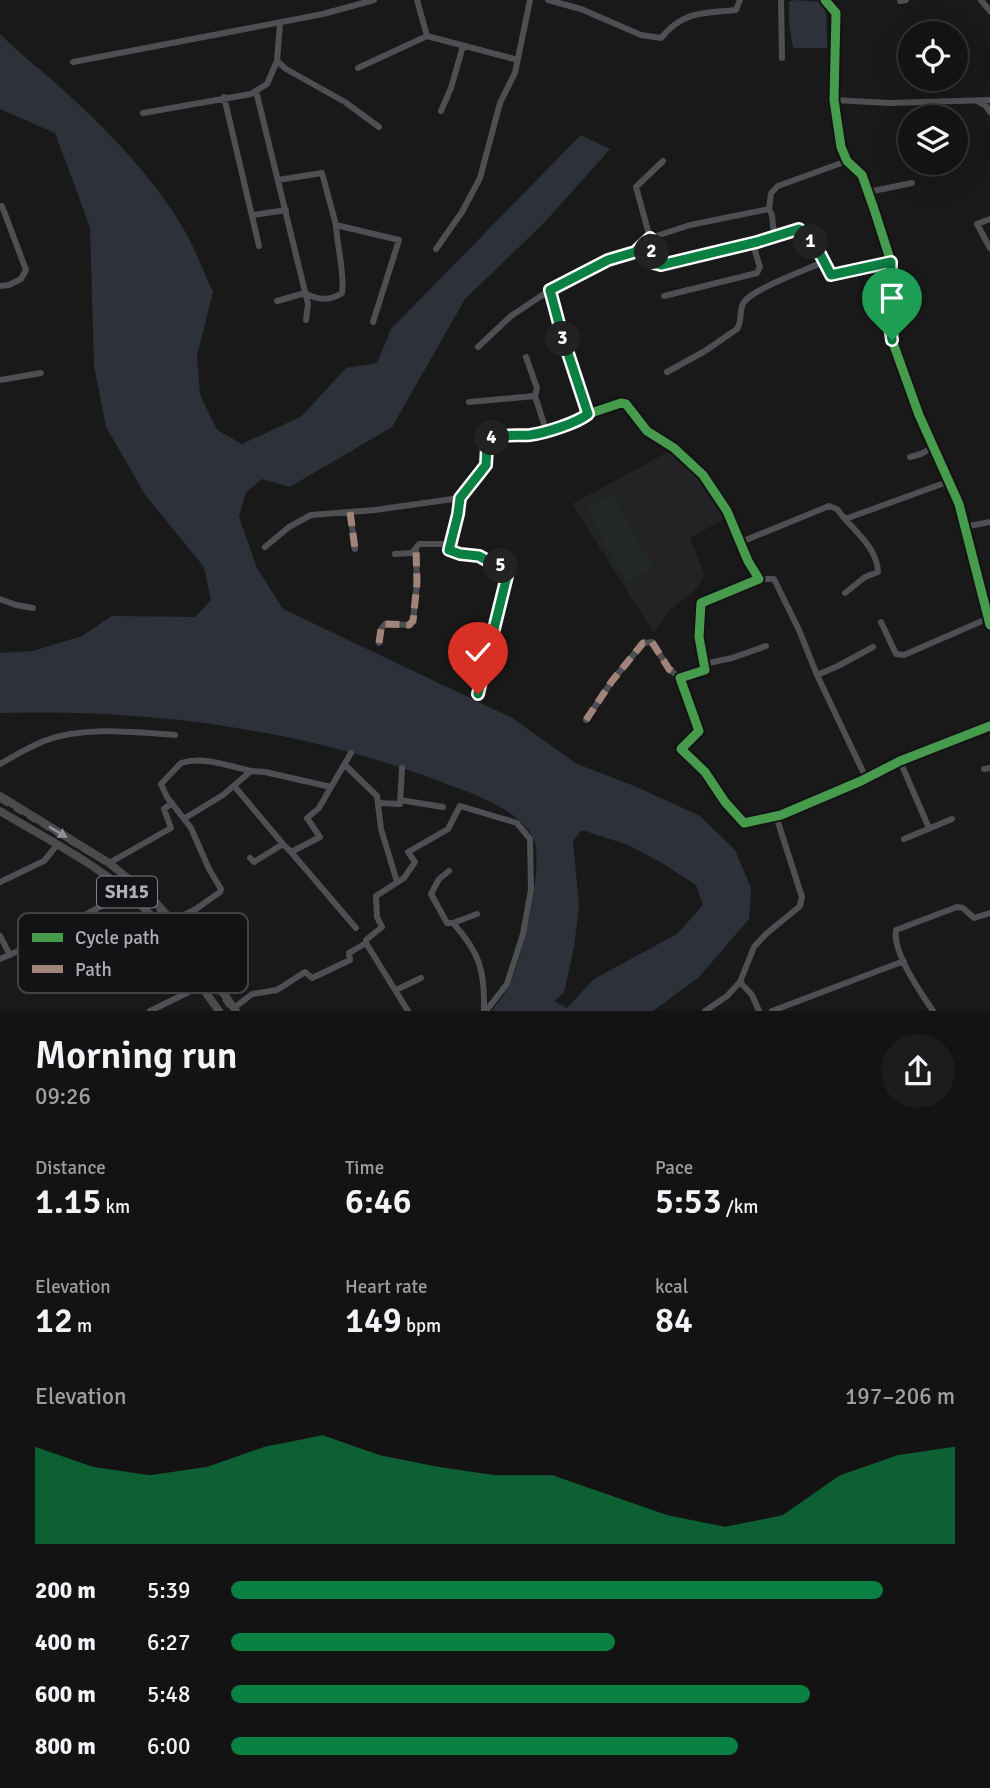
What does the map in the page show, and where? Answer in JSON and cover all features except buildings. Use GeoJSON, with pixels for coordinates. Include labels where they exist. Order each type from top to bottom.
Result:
{"type":"FeatureCollection","features":[{"type":"Feature","properties":{"kind":"main road"},"geometry":{"type":"LineString","coordinates":[[0,796],[109,863],[150,896],[166,913]]}},
{"type":"Feature","properties":{"kind":"main road","name":"SH15"},"geometry":{"type":"LineString","coordinates":[[0,811],[127,892],[148,913]]}},
{"type":"Feature","properties":{"kind":"main road","name":"SH15"},"geometry":{"type":"LineString","coordinates":[[206,993],[219,1011]]}},
{"type":"Feature","properties":{"kind":"main road"},"geometry":{"type":"LineString","coordinates":[[223,993],[235,1010]]}},
{"type":"Feature","properties":{"kind":"street"},"geometry":{"type":"LineString","coordinates":[[73,62],[280,23],[374,0]]}},
{"type":"Feature","properties":{"kind":"street"},"geometry":{"type":"LineString","coordinates":[[417,0],[427,36]]}},
{"type":"Feature","properties":{"kind":"street"},"geometry":{"type":"LineString","coordinates":[[436,249],[462,212],[480,178],[500,103],[515,73],[530,0]]}},
{"type":"Feature","properties":{"kind":"street"},"geometry":{"type":"LineString","coordinates":[[548,0],[641,35],[661,38],[678,20],[700,13],[736,10],[740,0]]}},
{"type":"Feature","properties":{"kind":"street"},"geometry":{"type":"LineString","coordinates":[[572,7],[580,0]]}},
{"type":"Feature","properties":{"kind":"street"},"geometry":{"type":"LineString","coordinates":[[781,0],[782,58]]}},
{"type":"Feature","properties":{"kind":"street"},"geometry":{"type":"LineString","coordinates":[[825,0],[836,13],[834,100],[838,135],[847,161],[862,176],[869,192],[891,262],[889,318],[892,340],[919,415],[950,481],[990,621],[904,654],[896,654],[881,622]]}},
{"type":"Feature","properties":{"kind":"street"},"geometry":{"type":"LineString","coordinates":[[981,0],[990,12]]}},
{"type":"Feature","properties":{"kind":"street"},"geometry":{"type":"LineString","coordinates":[[143,113],[251,94],[267,85],[277,61],[280,23]]}},
{"type":"Feature","properties":{"kind":"street"},"geometry":{"type":"LineString","coordinates":[[358,68],[427,36],[518,60]]}},
{"type":"Feature","properties":{"kind":"street"},"geometry":{"type":"LineString","coordinates":[[441,111],[463,46]]}},
{"type":"Feature","properties":{"kind":"street"},"geometry":{"type":"LineString","coordinates":[[277,61],[286,69],[345,102],[379,127]]}},
{"type":"Feature","properties":{"kind":"street"},"geometry":{"type":"LineString","coordinates":[[256,91],[308,304],[306,320]]}},
{"type":"Feature","properties":{"kind":"street"},"geometry":{"type":"LineString","coordinates":[[224,97],[259,246]]}},
{"type":"Feature","properties":{"kind":"street"},"geometry":{"type":"LineString","coordinates":[[834,100],[889,103],[990,100]]}},
{"type":"Feature","properties":{"kind":"street"},"geometry":{"type":"LineString","coordinates":[[975,100],[990,111]]}},
{"type":"Feature","properties":{"kind":"street"},"geometry":{"type":"LineString","coordinates":[[663,161],[636,187],[654,263],[661,265],[799,229],[816,246],[831,275],[891,262]]}},
{"type":"Feature","properties":{"kind":"street"},"geometry":{"type":"LineString","coordinates":[[774,236],[769,209],[771,193],[778,186],[847,161]]}},
{"type":"Feature","properties":{"kind":"street"},"geometry":{"type":"LineString","coordinates":[[277,301],[305,293],[315,299],[336,297],[342,293],[344,283],[337,251],[336,225],[322,173],[278,180]]}},
{"type":"Feature","properties":{"kind":"street"},"geometry":{"type":"LineString","coordinates":[[869,192],[912,183]]}},
{"type":"Feature","properties":{"kind":"street"},"geometry":{"type":"LineString","coordinates":[[0,206],[26,270],[21,279],[0,286]]}},
{"type":"Feature","properties":{"kind":"street"},"geometry":{"type":"LineString","coordinates":[[478,347],[511,316],[550,290],[608,260],[635,252],[650,238],[690,225],[769,209]]}},
{"type":"Feature","properties":{"kind":"street"},"geometry":{"type":"LineString","coordinates":[[253,215],[286,210]]}},
{"type":"Feature","properties":{"kind":"street"},"geometry":{"type":"LineString","coordinates":[[989,248],[977,224],[990,219]]}},
{"type":"Feature","properties":{"kind":"street"},"geometry":{"type":"LineString","coordinates":[[336,225],[399,240],[373,322]]}},
{"type":"Feature","properties":{"kind":"street"},"geometry":{"type":"LineString","coordinates":[[664,296],[757,273],[760,267],[755,251],[757,242]]}},
{"type":"Feature","properties":{"kind":"street"},"geometry":{"type":"LineString","coordinates":[[667,372],[705,351],[737,328],[740,324],[740,311],[748,298],[823,262]]}},
{"type":"Feature","properties":{"kind":"street"},"geometry":{"type":"LineString","coordinates":[[550,290],[588,414]]}},
{"type":"Feature","properties":{"kind":"street"},"geometry":{"type":"LineString","coordinates":[[526,357],[537,388],[535,396],[546,430]]}},
{"type":"Feature","properties":{"kind":"street"},"geometry":{"type":"LineString","coordinates":[[0,380],[41,373]]}},
{"type":"Feature","properties":{"kind":"street"},"geometry":{"type":"LineString","coordinates":[[469,402],[535,396]]}},
{"type":"Feature","properties":{"kind":"street"},"geometry":{"type":"LineString","coordinates":[[478,694],[508,572],[479,556],[452,552],[449,544],[456,525],[460,498],[486,465],[487,447],[491,438],[534,435],[588,414],[621,403],[626,404],[647,431],[674,448],[704,475],[727,511],[748,561],[759,579]]}},
{"type":"Feature","properties":{"kind":"street"},"geometry":{"type":"LineString","coordinates":[[910,457],[933,447]]}},
{"type":"Feature","properties":{"kind":"street"},"geometry":{"type":"LineString","coordinates":[[844,518],[950,481]]}},
{"type":"Feature","properties":{"kind":"street"},"geometry":{"type":"LineString","coordinates":[[264,547],[289,527],[311,515],[460,498]]}},
{"type":"Feature","properties":{"kind":"street"},"geometry":{"type":"LineString","coordinates":[[741,542],[829,506],[837,509],[867,544],[877,563],[878,572],[865,577],[845,593]]}},
{"type":"Feature","properties":{"kind":"street"},"geometry":{"type":"LineString","coordinates":[[350,512],[355,549]]}},
{"type":"Feature","properties":{"kind":"street"},"geometry":{"type":"LineString","coordinates":[[964,527],[990,522]]}},
{"type":"Feature","properties":{"kind":"street"},"geometry":{"type":"LineString","coordinates":[[395,554],[412,553],[419,544],[449,544]]}},
{"type":"Feature","properties":{"kind":"street"},"geometry":{"type":"LineString","coordinates":[[379,643],[381,629],[385,624],[409,625],[413,621],[417,583],[416,549]]}},
{"type":"Feature","properties":{"kind":"street"},"geometry":{"type":"LineString","coordinates":[[681,678],[705,670],[699,637],[701,603],[759,579],[774,579],[866,778]]}},
{"type":"Feature","properties":{"kind":"street"},"geometry":{"type":"LineString","coordinates":[[0,598],[33,608]]}},
{"type":"Feature","properties":{"kind":"street"},"geometry":{"type":"LineString","coordinates":[[586,720],[612,681],[643,643],[652,642],[669,669],[681,678],[699,731],[681,749],[705,772],[725,802],[744,823],[776,816],[900,761],[990,726]]}},
{"type":"Feature","properties":{"kind":"street"},"geometry":{"type":"LineString","coordinates":[[704,664],[766,646]]}},
{"type":"Feature","properties":{"kind":"street"},"geometry":{"type":"LineString","coordinates":[[817,675],[873,647]]}},
{"type":"Feature","properties":{"kind":"street"},"geometry":{"type":"LineString","coordinates":[[0,764],[45,741],[63,736],[139,733],[175,736]]}},
{"type":"Feature","properties":{"kind":"street"},"geometry":{"type":"LineString","coordinates":[[291,852],[320,837],[307,818],[319,808],[351,753]]}},
{"type":"Feature","properties":{"kind":"street"},"geometry":{"type":"LineString","coordinates":[[900,761],[929,828]]}},
{"type":"Feature","properties":{"kind":"street"},"geometry":{"type":"LineString","coordinates":[[187,913],[221,890],[197,839],[161,784],[181,762],[214,762],[331,787]]}},
{"type":"Feature","properties":{"kind":"street"},"geometry":{"type":"LineString","coordinates":[[345,765],[377,796],[382,829],[397,882]]}},
{"type":"Feature","properties":{"kind":"street"},"geometry":{"type":"LineString","coordinates":[[378,803],[400,804],[402,768]]}},
{"type":"Feature","properties":{"kind":"street"},"geometry":{"type":"LineString","coordinates":[[185,818],[234,787],[251,771]]}},
{"type":"Feature","properties":{"kind":"street"},"geometry":{"type":"LineString","coordinates":[[234,787],[356,928]]}},
{"type":"Feature","properties":{"kind":"street"},"geometry":{"type":"LineString","coordinates":[[400,800],[443,807]]}},
{"type":"Feature","properties":{"kind":"street"},"geometry":{"type":"LineString","coordinates":[[109,863],[171,828],[164,809],[172,803]]}},
{"type":"Feature","properties":{"kind":"street"},"geometry":{"type":"LineString","coordinates":[[235,1010],[252,994],[277,990],[305,972],[312,978],[350,960],[349,953],[366,943],[366,940],[382,927],[377,917],[376,896],[404,878],[415,862],[408,852],[448,829],[460,806],[517,823],[530,839],[531,890],[523,934],[507,984],[485,1011]]}},
{"type":"Feature","properties":{"kind":"street"},"geometry":{"type":"LineString","coordinates":[[705,1011],[727,996],[740,982],[754,947],[800,906],[802,897],[776,816]]}},
{"type":"Feature","properties":{"kind":"street"},"geometry":{"type":"LineString","coordinates":[[904,839],[952,818]]}},
{"type":"Feature","properties":{"kind":"street"},"geometry":{"type":"LineString","coordinates":[[250,858],[254,862],[283,844]]}},
{"type":"Feature","properties":{"kind":"street"},"geometry":{"type":"LineString","coordinates":[[0,882],[44,861],[57,845]]}},
{"type":"Feature","properties":{"kind":"street"},"geometry":{"type":"LineString","coordinates":[[449,871],[439,879],[431,894],[447,923],[477,914]]}},
{"type":"Feature","properties":{"kind":"street"},"geometry":{"type":"LineString","coordinates":[[88,913],[127,892]]}},
{"type":"Feature","properties":{"kind":"street"},"geometry":{"type":"LineString","coordinates":[[933,1011],[913,983],[894,935],[896,930],[957,907],[963,908],[974,918],[990,913]]}},
{"type":"Feature","properties":{"kind":"street"},"geometry":{"type":"LineString","coordinates":[[453,923],[468,939],[478,956],[485,987],[485,1011]]}},
{"type":"Feature","properties":{"kind":"street"},"geometry":{"type":"LineString","coordinates":[[0,936],[10,955]]}},
{"type":"Feature","properties":{"kind":"street"},"geometry":{"type":"LineString","coordinates":[[366,943],[396,990],[405,1010]]}},
{"type":"Feature","properties":{"kind":"street"},"geometry":{"type":"LineString","coordinates":[[0,959],[18,951]]}},
{"type":"Feature","properties":{"kind":"street"},"geometry":{"type":"LineString","coordinates":[[772,1011],[904,961]]}},
{"type":"Feature","properties":{"kind":"street"},"geometry":{"type":"LineString","coordinates":[[396,990],[421,978]]}},
{"type":"Feature","properties":{"kind":"street"},"geometry":{"type":"LineString","coordinates":[[740,982],[752,995],[759,1011]]}},
{"type":"Feature","properties":{"kind":"street"},"geometry":{"type":"LineString","coordinates":[[150,1011],[187,993]]}},
{"type":"Feature","properties":{"kind":"shaded area"},"geometry":{"type":"Polygon","coordinates":[[[789,2],[820,2],[826,7],[827,48],[793,48],[789,2]]]}},
{"type":"Feature","properties":{"kind":"shaded area"},"geometry":{"type":"Polygon","coordinates":[[[0,34],[107,132],[163,197],[196,252],[213,292],[197,356],[200,395],[217,430],[242,444],[302,416],[346,368],[377,363],[391,329],[581,135],[610,149],[544,223],[465,299],[392,427],[290,487],[262,479],[246,492],[239,517],[257,568],[283,609],[512,718],[577,764],[637,787],[700,816],[735,850],[751,888],[749,919],[699,977],[653,1011],[492,1011],[510,985],[515,972],[526,935],[536,870],[534,840],[520,820],[509,812],[470,793],[393,765],[283,736],[171,719],[0,713],[0,653],[32,651],[82,636],[112,616],[195,617],[211,600],[204,567],[146,496],[106,427],[94,365],[90,227],[55,133],[0,109],[0,34]],[[582,830],[573,841],[579,906],[564,993],[554,1001],[567,1008],[594,979],[677,934],[703,905],[696,885],[628,845],[582,830]]]}},
{"type":"Feature","properties":{"kind":"shaded area"},"geometry":{"type":"Polygon","coordinates":[[[668,452],[699,473],[726,518],[690,538],[705,575],[694,591],[669,611],[654,633],[572,504],[668,452]]]}},
{"type":"Feature","properties":{"kind":"shaded area"},"geometry":{"type":"Polygon","coordinates":[[[612,494],[653,568],[627,583],[586,508],[612,494]]]}},
{"type":"Feature","properties":{"kind":"railway"},"geometry":{"type":"LineString","coordinates":[[0,801],[107,865],[133,884],[160,913]]}},
{"type":"Feature","properties":{"kind":"railway"},"geometry":{"type":"LineString","coordinates":[[218,993],[231,1011]]}},
{"type":"Feature","properties":{"kind":"marked path"},"geometry":{"type":"LineString","coordinates":[[350,512],[355,549]]}},
{"type":"Feature","properties":{"kind":"marked path"},"geometry":{"type":"LineString","coordinates":[[449,544],[452,553],[479,556],[508,572],[478,694]]}},
{"type":"Feature","properties":{"kind":"marked path"},"geometry":{"type":"LineString","coordinates":[[379,643],[381,629],[385,624],[409,625],[413,621],[417,583],[416,549]]}},
{"type":"Feature","properties":{"kind":"marked path"},"geometry":{"type":"LineString","coordinates":[[586,720],[612,681],[643,643],[652,642],[669,669],[680,678]]}},
{"type":"Feature","properties":{"kind":"cycle path"},"geometry":{"type":"LineString","coordinates":[[825,0],[836,13],[834,100],[841,147],[847,161],[862,175],[891,262],[889,319],[892,340],[919,415],[959,504],[990,625]]}},
{"type":"Feature","properties":{"kind":"cycle path"},"geometry":{"type":"LineString","coordinates":[[550,290],[588,414],[621,403],[626,404],[647,431],[674,448],[703,475],[727,511],[748,561],[759,579],[701,603],[699,637],[705,670],[680,678],[699,731],[681,749],[705,772],[725,802],[744,823],[781,815],[900,761],[990,726]]}},
{"type":"Feature","properties":{"kind":"route"},"geometry":{"type":"LineString","coordinates":[[478,694],[508,572],[479,556],[449,550],[460,498],[486,465],[487,447],[491,438],[534,435],[588,414],[550,290],[608,260],[635,252],[650,238],[654,263],[661,265],[799,229],[816,246],[831,275],[891,262],[889,318],[892,340]]}}]}
